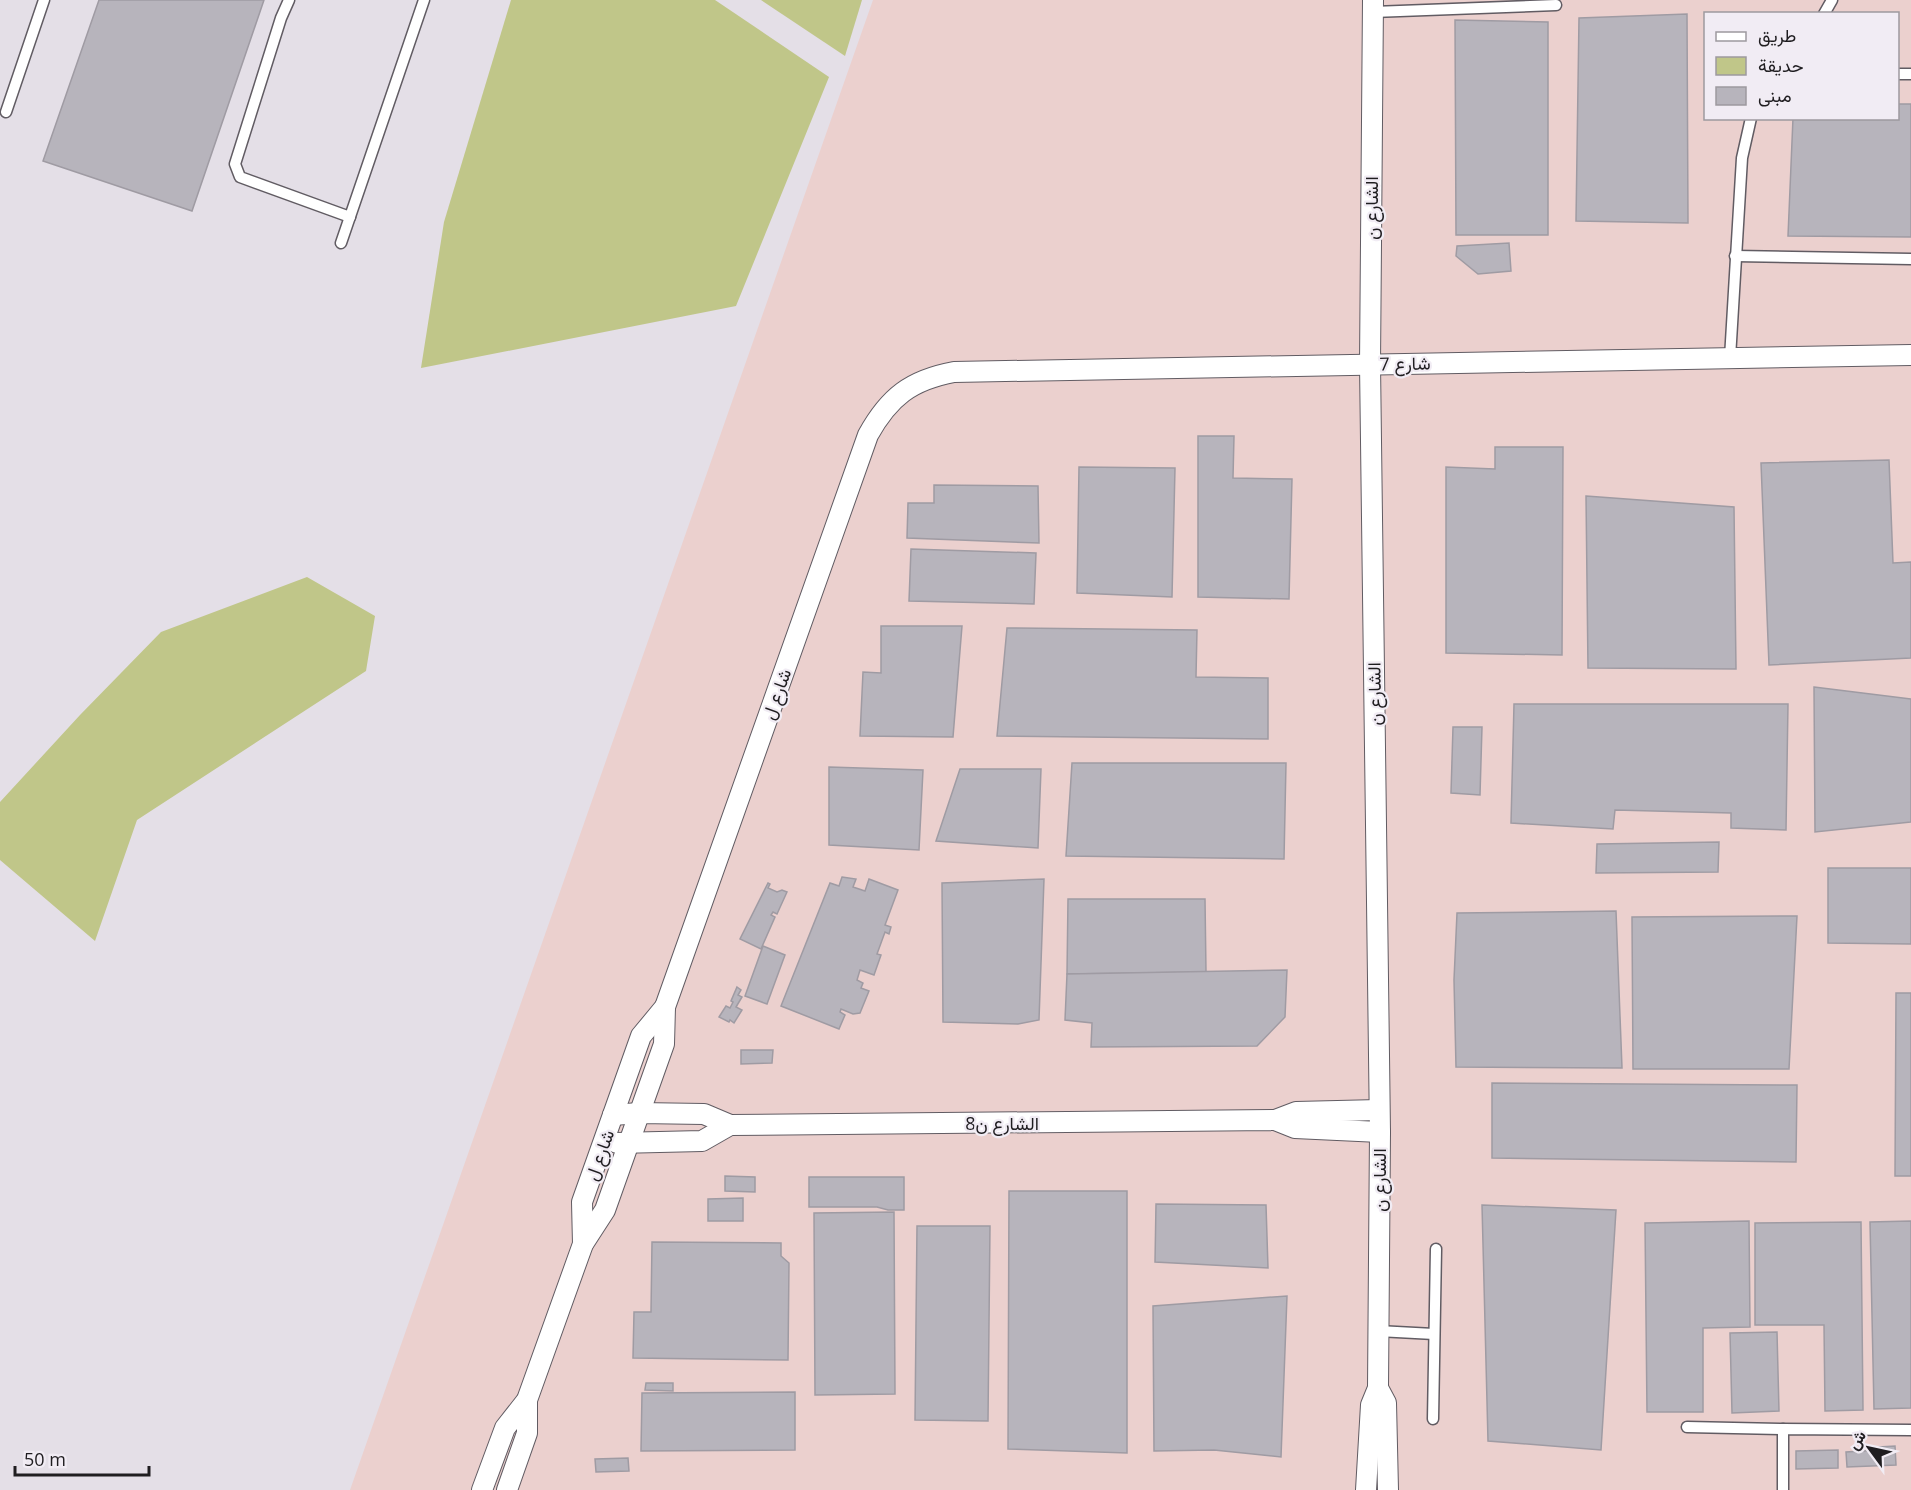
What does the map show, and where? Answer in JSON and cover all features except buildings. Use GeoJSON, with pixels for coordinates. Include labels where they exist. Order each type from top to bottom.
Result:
{"type":"FeatureCollection","features":[{"type":"Feature","properties":{"kind":"street","name":"الشارع ن"},"geometry":{"type":"LineString","coordinates":[[1366,1490],[1371,1405],[1378,1388],[1380,1132],[1370,364],[1373,6]]}},
{"type":"Feature","properties":{"kind":"street","name":"شارع 7"},"geometry":{"type":"LineString","coordinates":[[904,391],[916,382],[954,372],[1911,355]]}},
{"type":"Feature","properties":{"kind":"street","name":"شارع ل"},"geometry":{"type":"LineString","coordinates":[[482,1490],[505,1428],[527,1400],[583,1244],[605,1210],[664,1044],[665,1007],[868,435],[878,418],[904,391]]}},
{"type":"Feature","properties":{"kind":"street","name":"شارع ل"},"geometry":{"type":"LineString","coordinates":[[583,1244],[582,1202],[641,1036],[665,1007]]}},
{"type":"Feature","properties":{"kind":"street","name":"الشارع ن8"},"geometry":{"type":"LineString","coordinates":[[613,1115],[704,1114],[730,1125],[1275,1120],[1296,1112],[1379,1110]]}},
{"type":"Feature","properties":{"kind":"street","name":"الشارع ن8"},"geometry":{"type":"LineString","coordinates":[[1275,1120],[1295,1128],[1380,1132]]}},
{"type":"Feature","properties":{"kind":"street","name":"الشارع ن8"},"geometry":{"type":"LineString","coordinates":[[603,1142],[702,1141],[730,1125]]}},
{"type":"Feature","properties":{"kind":"street","name":"الشارع ن"},"geometry":{"type":"LineString","coordinates":[[1378,1388],[1386,1402],[1388,1490]]}},
{"type":"Feature","properties":{"kind":"street","name":"شارع ل"},"geometry":{"type":"LineString","coordinates":[[507,1490],[527,1433],[527,1400]]}},
{"type":"Feature","properties":{"kind":"lane"},"geometry":{"type":"LineString","coordinates":[[6,112],[44,0]]}},
{"type":"Feature","properties":{"kind":"lane"},"geometry":{"type":"LineString","coordinates":[[289,0],[280,18],[235,164],[240,177],[350,217]]}},
{"type":"Feature","properties":{"kind":"lane"},"geometry":{"type":"LineString","coordinates":[[341,243],[424,0]]}},
{"type":"Feature","properties":{"kind":"lane"},"geometry":{"type":"LineString","coordinates":[[1373,6],[1556,5]]}},
{"type":"Feature","properties":{"kind":"lane"},"geometry":{"type":"LineString","coordinates":[[1730,358],[1742,158],[1751,120]]}},
{"type":"Feature","properties":{"kind":"lane"},"geometry":{"type":"LineString","coordinates":[[1735,256],[1911,260]]}},
{"type":"Feature","properties":{"kind":"lane"},"geometry":{"type":"LineString","coordinates":[[1433,1419],[1436,1249]]}},
{"type":"Feature","properties":{"kind":"lane"},"geometry":{"type":"LineString","coordinates":[[1378,1331],[1434,1334]]}},
{"type":"Feature","properties":{"kind":"lane"},"geometry":{"type":"LineString","coordinates":[[1687,1427],[1911,1430]]}},
{"type":"Feature","properties":{"kind":"lane"},"geometry":{"type":"LineString","coordinates":[[1783,1429],[1783,1490]]}},
{"type":"Feature","properties":{"kind":"shaded area"},"geometry":{"type":"Polygon","coordinates":[[[873,0],[1911,0],[1911,1490],[350,1490],[873,0]]]}},
{"type":"Feature","properties":{"kind":"green space"},"geometry":{"type":"Polygon","coordinates":[[[511,0],[715,0],[829,77],[736,306],[421,368],[444,222],[511,0]]]}},
{"type":"Feature","properties":{"kind":"green space"},"geometry":{"type":"Polygon","coordinates":[[[761,0],[862,0],[845,56],[761,0]]]}},
{"type":"Feature","properties":{"kind":"green space"},"geometry":{"type":"Polygon","coordinates":[[[307,577],[375,616],[366,671],[137,820],[95,941],[0,860],[0,802],[161,632],[307,577]]]}}]}
